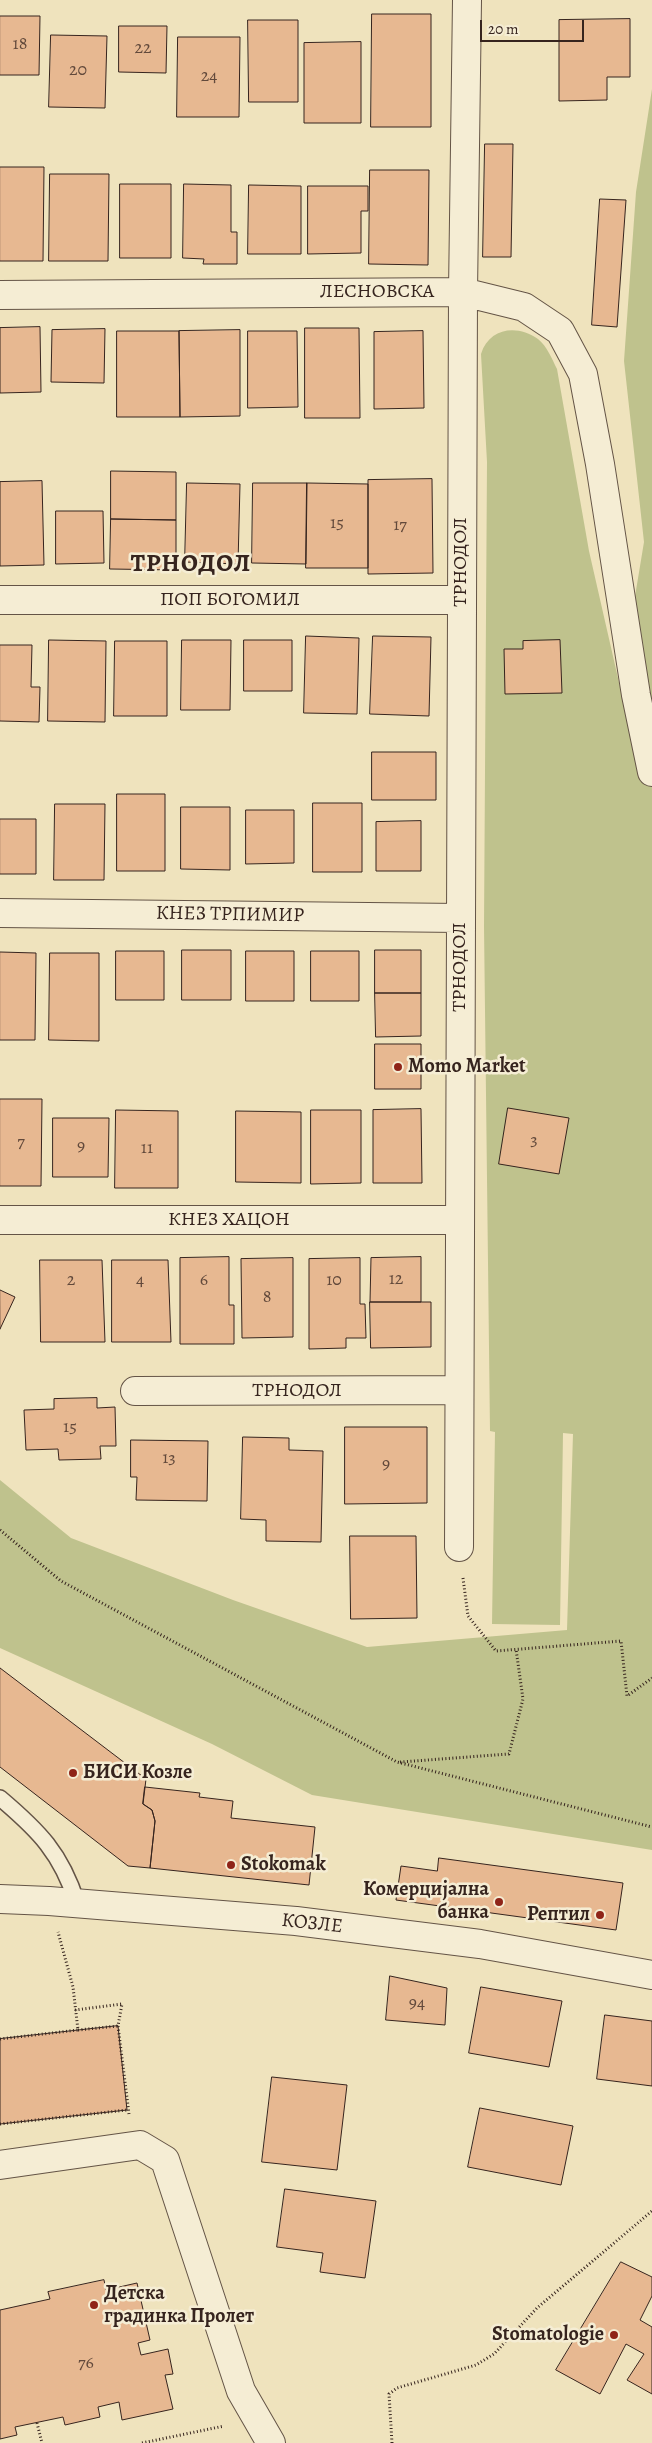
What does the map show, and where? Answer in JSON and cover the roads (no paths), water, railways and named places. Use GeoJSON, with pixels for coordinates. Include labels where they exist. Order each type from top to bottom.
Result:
{"type":"FeatureCollection","features":[{"type":"Feature","properties":{"kind":"street","name":"ЛЕСНОВСКА"},"geometry":{"type":"LineString","coordinates":[[0,295],[463,292],[467,0]]}},
{"type":"Feature","properties":{"kind":"street","name":"ТРНОДОЛ"},"geometry":{"type":"LineString","coordinates":[[459,1547],[463,292]]}},
{"type":"Feature","properties":{"kind":"street"},"geometry":{"type":"LineString","coordinates":[[463,292],[524,306],[560,331],[583,374],[600,464],[636,695],[652,772]]}},
{"type":"Feature","properties":{"kind":"street","name":"ПОП БОГОМИЛ"},"geometry":{"type":"LineString","coordinates":[[0,600],[461,600]]}},
{"type":"Feature","properties":{"kind":"street","name":"КНЕЗ ТРПИМИР"},"geometry":{"type":"LineString","coordinates":[[0,912],[460,918]]}},
{"type":"Feature","properties":{"kind":"street","name":"КНЕЗ ХАЦОН"},"geometry":{"type":"LineString","coordinates":[[0,1220],[459,1220]]}},
{"type":"Feature","properties":{"kind":"street","name":"ТРНОДОЛ"},"geometry":{"type":"LineString","coordinates":[[135,1391],[459,1390]]}},
{"type":"Feature","properties":{"kind":"street","name":"КОЗЛЕ"},"geometry":{"type":"LineString","coordinates":[[0,1899],[49,1900],[296,1921],[480,1944],[652,1975]]}},
{"type":"Feature","properties":{"kind":"street"},"geometry":{"type":"LineString","coordinates":[[0,2165],[140,2145],[165,2160],[241,2391],[271,2443]]}},
{"type":"Feature","properties":{"kind":"lane"},"geometry":{"type":"LineString","coordinates":[[0,1798],[30,1823],[55,1852],[63,1864],[78,1903]]}},
{"type":"Feature","properties":{"kind":"place","name":"Momo Market"},"geometry":{"type":"Point","coordinates":[398,1067]}},
{"type":"Feature","properties":{"kind":"place","name":"БИСИ Козле"},"geometry":{"type":"Point","coordinates":[73,1773]}},
{"type":"Feature","properties":{"kind":"place","name":"Stokomak"},"geometry":{"type":"Point","coordinates":[231,1865]}},
{"type":"Feature","properties":{"kind":"place","name":"Комерцијална банка"},"geometry":{"type":"Point","coordinates":[499,1902]}},
{"type":"Feature","properties":{"kind":"place","name":"Рептил"},"geometry":{"type":"Point","coordinates":[600,1915]}},
{"type":"Feature","properties":{"kind":"place","name":"Детска градинка Пролет"},"geometry":{"type":"Point","coordinates":[94,2305]}},
{"type":"Feature","properties":{"kind":"place","name":"Stomatologie"},"geometry":{"type":"Point","coordinates":[614,2335]}},
{"type":"Feature","properties":{"kind":"district","name":"ТРНОДОЛ"},"geometry":{"type":"Point","coordinates":[191,565]}}]}
